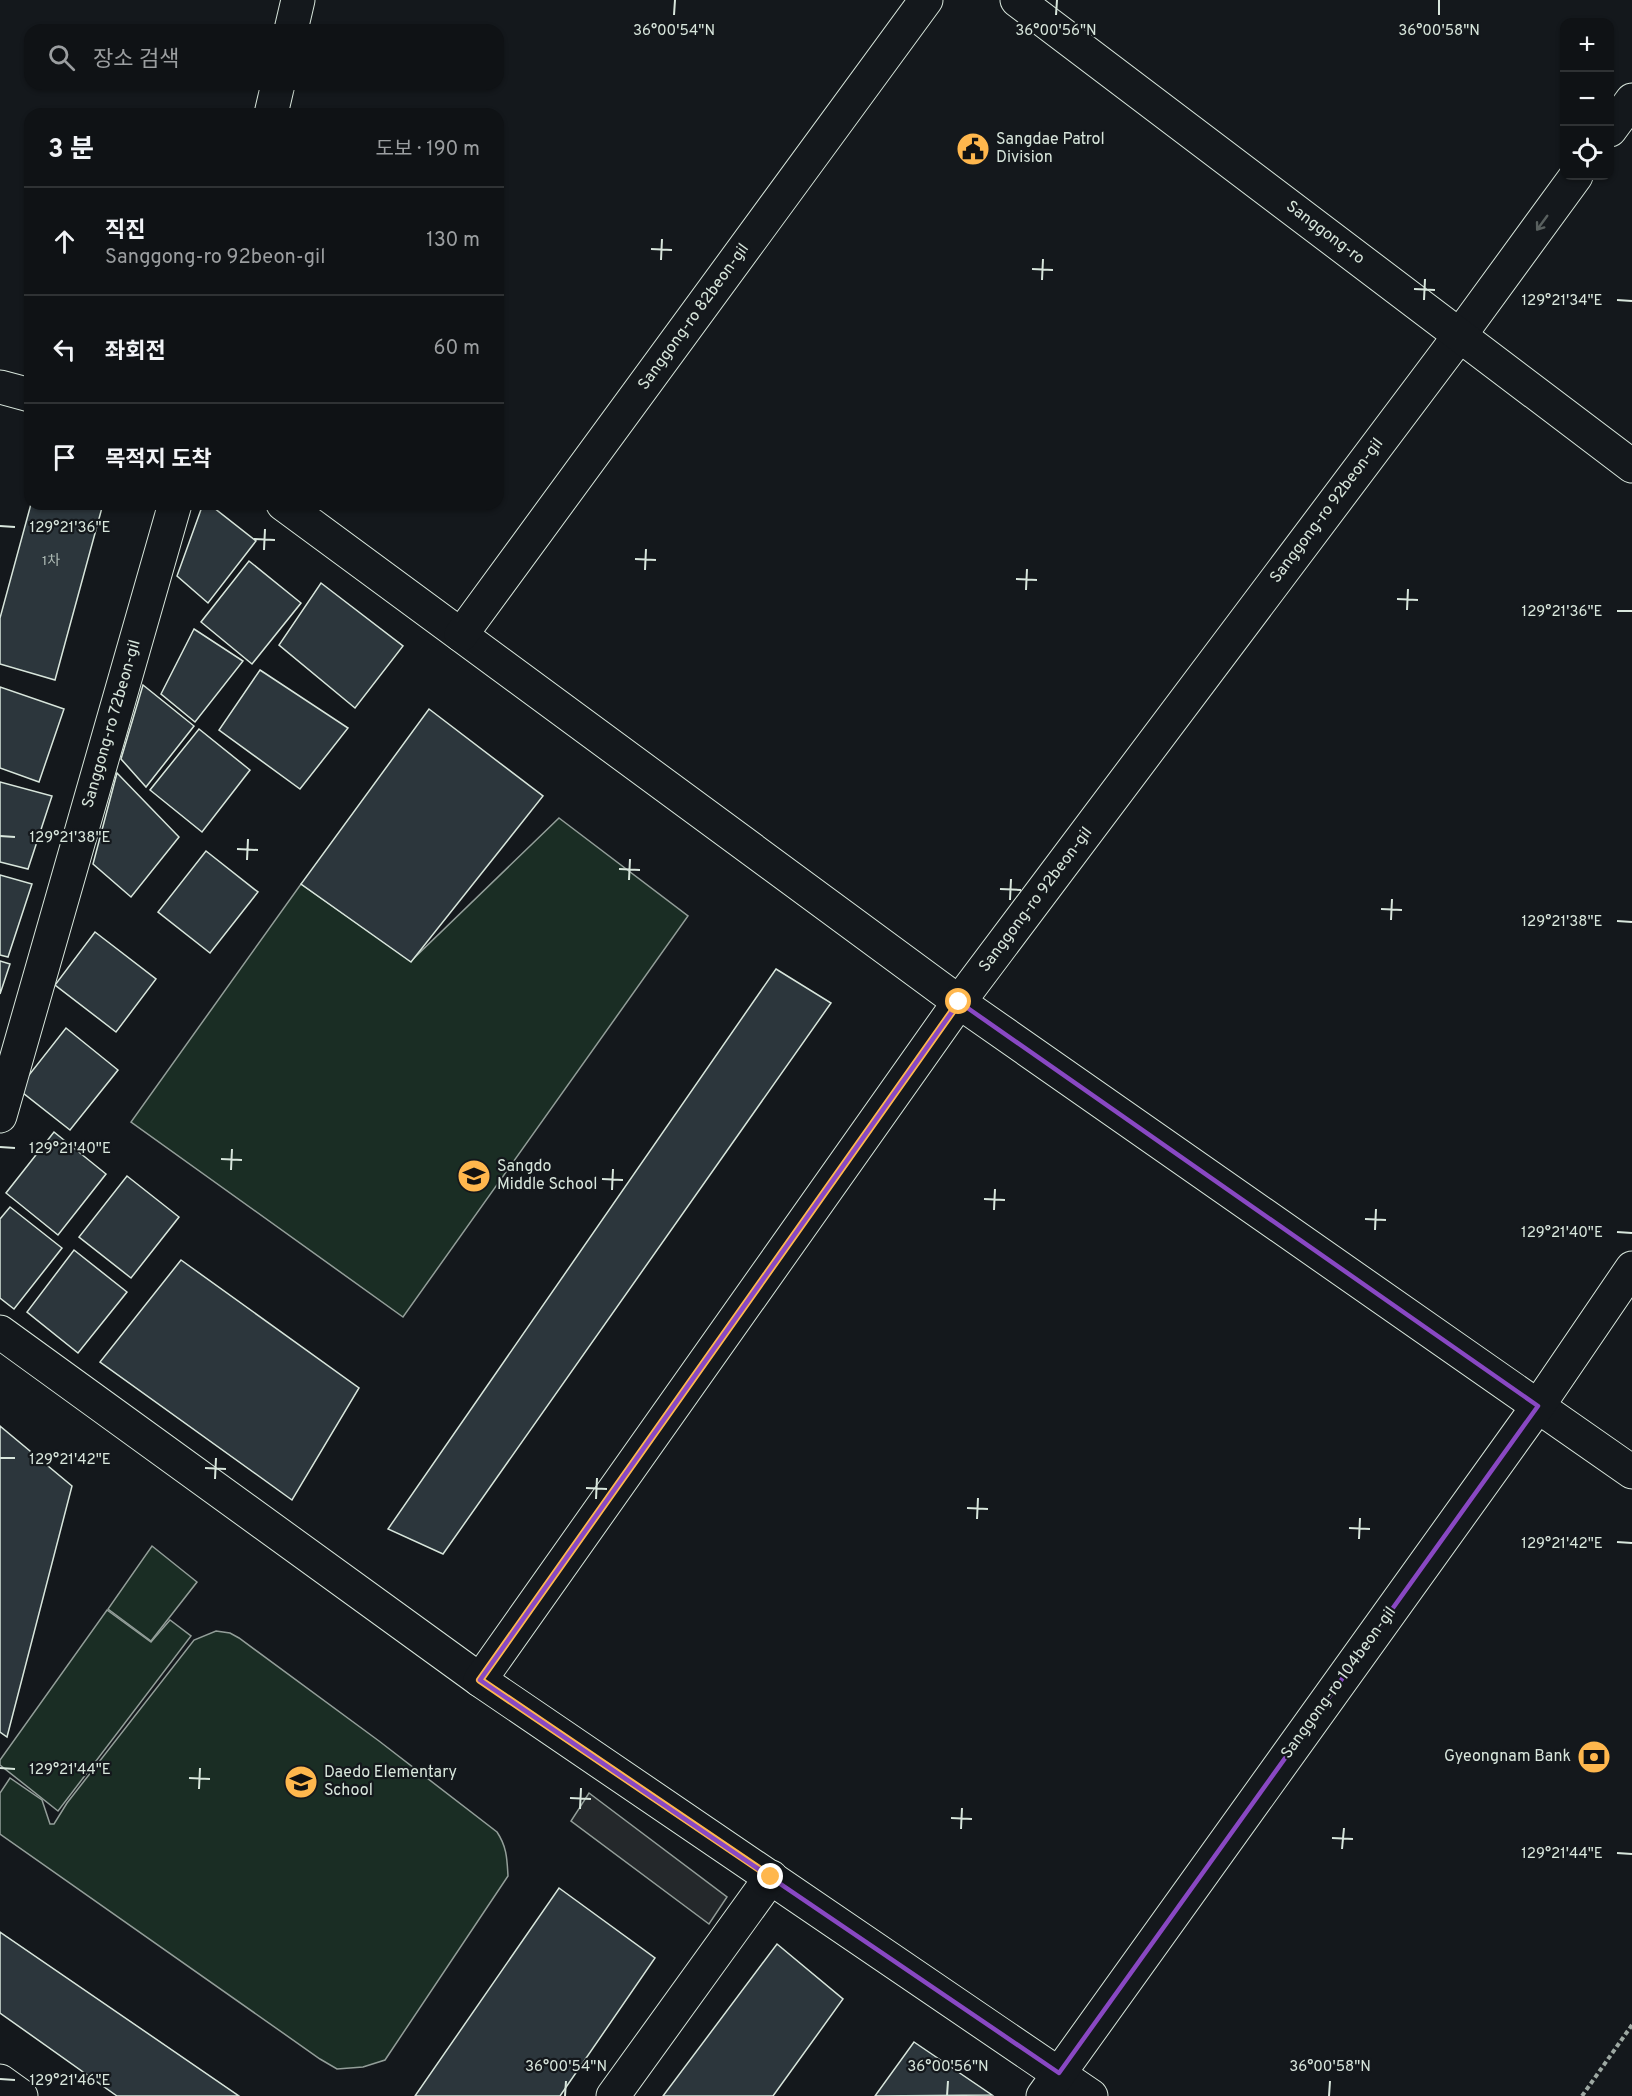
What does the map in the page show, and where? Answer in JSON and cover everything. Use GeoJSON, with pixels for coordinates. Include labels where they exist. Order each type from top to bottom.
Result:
{"type":"FeatureCollection","features":[{"type":"Feature","properties":{"kind":"street"},"geometry":{"type":"LineString","coordinates":[[292,24],[298,0]]}},
{"type":"Feature","properties":{"kind":"street","name":"Sanggong-ro 82beon-gil"},"geometry":{"type":"LineString","coordinates":[[461,635],[926,0]]}},
{"type":"Feature","properties":{"kind":"street","name":"Sanggong-ro"},"geometry":{"type":"LineString","coordinates":[[1017,0],[1632,466]]}},
{"type":"Feature","properties":{"kind":"street"},"geometry":{"type":"LineString","coordinates":[[272,108],[277,90]]}},
{"type":"Feature","properties":{"kind":"street"},"geometry":{"type":"LineString","coordinates":[[1613,126],[1632,100]]}},
{"type":"Feature","properties":{"kind":"street","name":"Sanggong-ro 92beon-gil"},"geometry":{"type":"LineString","coordinates":[[480,1680],[959,1002],[1460,335],[1573,180]]}},
{"type":"Feature","properties":{"kind":"street"},"geometry":{"type":"LineString","coordinates":[[0,387],[24,393]]}},
{"type":"Feature","properties":{"kind":"street","name":"Sanggong-ro 72beon-gil"},"geometry":{"type":"LineString","coordinates":[[0,1116],[173,510]]}},
{"type":"Feature","properties":{"kind":"street"},"geometry":{"type":"LineString","coordinates":[[290,510],[959,1002],[1632,1472]]}},
{"type":"Feature","properties":{"kind":"street","name":"Sanggong-ro 104beon-gil"},"geometry":{"type":"LineString","coordinates":[[1051,2084],[1538,1406],[1632,1268]]}},
{"type":"Feature","properties":{"kind":"street"},"geometry":{"type":"LineString","coordinates":[[0,1332],[480,1680],[771,1877],[1051,2084],[1091,2096]]}},
{"type":"Feature","properties":{"kind":"street"},"geometry":{"type":"LineString","coordinates":[[613,2096],[771,1877]]}},
{"type":"Feature","properties":{"kind":"street"},"geometry":{"type":"LineString","coordinates":[[0,2080],[21,2096]]}},
{"type":"Feature","properties":{"kind":"path"},"geometry":{"type":"LineString","coordinates":[[1582,2096],[1632,2025]]}},
{"type":"Feature","properties":{"kind":"highlighted area"},"geometry":{"type":"Polygon","coordinates":[[[959,1002],[1538,1406],[1059,2073],[480,1680],[959,1002]]]}},
{"type":"Feature","properties":{"kind":"green space"},"geometry":{"type":"Polygon","coordinates":[[[559,818],[688,916],[403,1317],[131,1122],[301,884],[411,961],[559,818]]]}},
{"type":"Feature","properties":{"kind":"green space"},"geometry":{"type":"Polygon","coordinates":[[[152,1546],[197,1582],[151,1641],[108,1609],[152,1546]]]}},
{"type":"Feature","properties":{"kind":"green space"},"geometry":{"type":"Polygon","coordinates":[[[107,1610],[151,1642],[170,1620],[191,1636],[58,1811],[0,1765],[0,1760],[107,1610]]]}},
{"type":"Feature","properties":{"kind":"green space"},"geometry":{"type":"Polygon","coordinates":[[[216,1631],[230,1633],[239,1638],[379,1741],[497,1832],[505,1848],[508,1876],[385,2060],[363,2067],[337,2069],[0,1834],[0,1793],[10,1778],[42,1800],[50,1824],[54,1824],[67,1803],[194,1640],[216,1631]]]}},
{"type":"Feature","properties":{"kind":"shaded area"},"geometry":{"type":"Polygon","coordinates":[[[589,1793],[727,1897],[709,1924],[571,1821],[589,1793]]]}},
{"type":"Feature","properties":{"kind":"building"},"geometry":{"type":"Polygon","coordinates":[[[29,510],[101,510],[55,680],[0,664],[0,618],[29,510]]]}},
{"type":"Feature","properties":{"kind":"building"},"geometry":{"type":"Polygon","coordinates":[[[201,510],[217,510],[256,541],[208,603],[177,576],[201,510]]]}},
{"type":"Feature","properties":{"kind":"building"},"geometry":{"type":"Polygon","coordinates":[[[249,561],[301,603],[252,664],[201,622],[249,561]]]}},
{"type":"Feature","properties":{"kind":"building"},"geometry":{"type":"Polygon","coordinates":[[[321,583],[403,646],[355,708],[279,645],[321,583]]]}},
{"type":"Feature","properties":{"kind":"building"},"geometry":{"type":"Polygon","coordinates":[[[194,629],[243,661],[195,722],[161,694],[194,629]]]}},
{"type":"Feature","properties":{"kind":"building"},"geometry":{"type":"Polygon","coordinates":[[[260,670],[348,728],[300,789],[219,730],[260,670]]]}},
{"type":"Feature","properties":{"kind":"building"},"geometry":{"type":"Polygon","coordinates":[[[143,685],[194,726],[146,787],[121,759],[143,685]]]}},
{"type":"Feature","properties":{"kind":"building"},"geometry":{"type":"Polygon","coordinates":[[[0,687],[64,709],[39,782],[0,768],[0,687]]]}},
{"type":"Feature","properties":{"kind":"building"},"geometry":{"type":"Polygon","coordinates":[[[429,709],[543,796],[411,962],[301,884],[429,709]]]}},
{"type":"Feature","properties":{"kind":"building"},"geometry":{"type":"Polygon","coordinates":[[[199,729],[250,770],[202,832],[150,790],[199,729]]]}},
{"type":"Feature","properties":{"kind":"building"},"geometry":{"type":"Polygon","coordinates":[[[117,773],[179,837],[131,897],[93,864],[117,773]]]}},
{"type":"Feature","properties":{"kind":"building"},"geometry":{"type":"Polygon","coordinates":[[[0,782],[52,796],[28,869],[0,862],[0,782]]]}},
{"type":"Feature","properties":{"kind":"building"},"geometry":{"type":"Polygon","coordinates":[[[206,851],[258,892],[210,953],[158,912],[206,851]]]}},
{"type":"Feature","properties":{"kind":"building"},"geometry":{"type":"Polygon","coordinates":[[[0,875],[32,884],[8,957],[0,955],[0,875]]]}},
{"type":"Feature","properties":{"kind":"building"},"geometry":{"type":"Polygon","coordinates":[[[95,932],[156,979],[116,1032],[55,985],[95,932]]]}},
{"type":"Feature","properties":{"kind":"building"},"geometry":{"type":"Polygon","coordinates":[[[0,961],[10,964],[0,994],[0,961]]]}},
{"type":"Feature","properties":{"kind":"building"},"geometry":{"type":"Polygon","coordinates":[[[776,969],[831,1003],[443,1554],[388,1529],[776,969]]]}},
{"type":"Feature","properties":{"kind":"building"},"geometry":{"type":"Polygon","coordinates":[[[66,1028],[118,1070],[70,1130],[18,1089],[66,1028]]]}},
{"type":"Feature","properties":{"kind":"building"},"geometry":{"type":"Polygon","coordinates":[[[54,1132],[106,1174],[58,1235],[6,1193],[54,1132]]]}},
{"type":"Feature","properties":{"kind":"building"},"geometry":{"type":"Polygon","coordinates":[[[127,1176],[179,1217],[131,1278],[79,1237],[127,1176]]]}},
{"type":"Feature","properties":{"kind":"building"},"geometry":{"type":"Polygon","coordinates":[[[10,1207],[62,1248],[14,1309],[0,1298],[0,1219],[10,1207]]]}},
{"type":"Feature","properties":{"kind":"building"},"geometry":{"type":"Polygon","coordinates":[[[74,1250],[127,1292],[78,1353],[27,1312],[74,1250]]]}},
{"type":"Feature","properties":{"kind":"building"},"geometry":{"type":"Polygon","coordinates":[[[181,1260],[359,1388],[292,1500],[100,1362],[181,1260]]]}},
{"type":"Feature","properties":{"kind":"building"},"geometry":{"type":"Polygon","coordinates":[[[0,1426],[72,1486],[7,1737],[0,1732],[0,1426]]]}},
{"type":"Feature","properties":{"kind":"building"},"geometry":{"type":"Polygon","coordinates":[[[559,1888],[655,1958],[560,2096],[415,2096],[559,1888]]]}},
{"type":"Feature","properties":{"kind":"building"},"geometry":{"type":"Polygon","coordinates":[[[0,1932],[239,2096],[117,2096],[0,2013],[0,1932]]]}},
{"type":"Feature","properties":{"kind":"building"},"geometry":{"type":"Polygon","coordinates":[[[777,1944],[843,1999],[773,2096],[663,2096],[777,1944]]]}},
{"type":"Feature","properties":{"kind":"building"},"geometry":{"type":"Polygon","coordinates":[[[914,2042],[992,2095],[875,2096],[914,2042]]]}},
{"type":"Feature","properties":{"kind":"place","name":"Sangdae Patrol Division"},"geometry":{"type":"Point","coordinates":[973,149]}},
{"type":"Feature","properties":{"kind":"place","name":"Sangdo Middle School"},"geometry":{"type":"Point","coordinates":[474,1176]}},
{"type":"Feature","properties":{"kind":"place","name":"Gyeongnam Bank"},"geometry":{"type":"Point","coordinates":[1594,1757]}},
{"type":"Feature","properties":{"kind":"place","name":"Daedo Elementary School"},"geometry":{"type":"Point","coordinates":[301,1782]}},
{"type":"Feature","properties":{"kind":"route"},"geometry":{"type":"LineString","coordinates":[[771,1877],[480,1680],[959,1002]]}}]}
